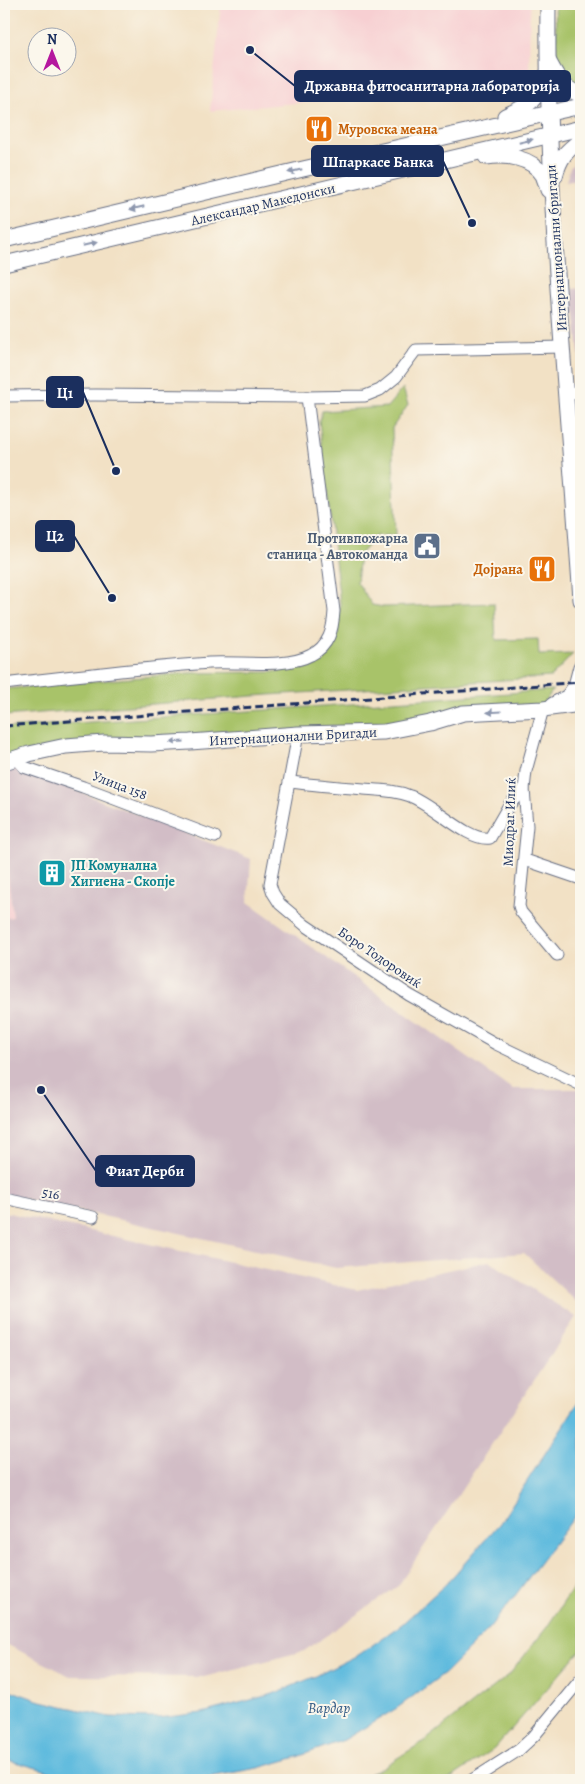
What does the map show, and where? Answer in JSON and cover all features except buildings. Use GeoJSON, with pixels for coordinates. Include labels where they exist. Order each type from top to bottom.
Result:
{"type":"FeatureCollection","features":[{"type":"Feature","properties":{"kind":"street","name":"Интернационални бригади"},"geometry":{"type":"LineString","coordinates":[[548,4],[552,194],[563,347],[574,394],[581,600]]}},
{"type":"Feature","properties":{"kind":"street"},"geometry":{"type":"LineString","coordinates":[[479,128],[533,101],[548,66],[567,90],[581,95]]}},
{"type":"Feature","properties":{"kind":"street","name":"Александар Македонски"},"geometry":{"type":"LineString","coordinates":[[4,240],[479,128],[581,106]]}},
{"type":"Feature","properties":{"kind":"street","name":"Александар Македонски"},"geometry":{"type":"LineString","coordinates":[[4,264],[581,128]]}},
{"type":"Feature","properties":{"kind":"street"},"geometry":{"type":"LineString","coordinates":[[552,194],[558,165],[566,151],[581,140]]}},
{"type":"Feature","properties":{"kind":"street"},"geometry":{"type":"LineString","coordinates":[[444,161],[490,156],[526,160],[542,174],[552,194]]}},
{"type":"Feature","properties":{"kind":"street"},"geometry":{"type":"LineString","coordinates":[[4,272],[25,265],[42,255]]}},
{"type":"Feature","properties":{"kind":"street"},"geometry":{"type":"LineString","coordinates":[[4,396],[364,396],[380,390],[396,377],[416,350],[563,347]]}},
{"type":"Feature","properties":{"kind":"street"},"geometry":{"type":"LineString","coordinates":[[4,684],[212,663],[297,661],[320,649],[329,639],[333,628],[334,611],[307,397]]}},
{"type":"Feature","properties":{"kind":"street"},"geometry":{"type":"LineString","coordinates":[[543,708],[568,697],[576,686],[581,668]]}},
{"type":"Feature","properties":{"kind":"street"},"geometry":{"type":"LineString","coordinates":[[576,686],[581,703]]}},
{"type":"Feature","properties":{"kind":"street","name":"Интернационални Бригади"},"geometry":{"type":"LineString","coordinates":[[10,760],[45,750],[104,743],[190,742],[298,734],[384,732],[463,714],[581,703]]}},
{"type":"Feature","properties":{"kind":"street","name":"Миодраг Илиќ"},"geometry":{"type":"LineString","coordinates":[[543,708],[526,770],[524,789],[527,826],[519,906],[521,912],[557,955]]}},
{"type":"Feature","properties":{"kind":"street","name":"Боро Тодоровиќ"},"geometry":{"type":"LineString","coordinates":[[298,734],[270,884],[280,904],[305,925],[409,995],[496,1044],[581,1085]]}},
{"type":"Feature","properties":{"kind":"street","name":"Улица 158"},"geometry":{"type":"LineString","coordinates":[[10,760],[24,767],[215,837]]}},
{"type":"Feature","properties":{"kind":"street"},"geometry":{"type":"LineString","coordinates":[[290,782],[400,792],[422,802],[465,832],[485,839],[490,838],[509,805],[524,789]]}},
{"type":"Feature","properties":{"kind":"street"},"geometry":{"type":"LineString","coordinates":[[524,860],[581,880]]}},
{"type":"Feature","properties":{"kind":"street","name":"516"},"geometry":{"type":"LineString","coordinates":[[4,1198],[93,1216]]}},
{"type":"Feature","properties":{"kind":"street"},"geometry":{"type":"LineString","coordinates":[[472,1780],[526,1744],[581,1679]]}},
{"type":"Feature","properties":{"kind":"shaded area"},"geometry":{"type":"Polygon","coordinates":[[[221,4],[530,4],[529,81],[210,111],[221,4]]]}},
{"type":"Feature","properties":{"kind":"shaded area"},"geometry":{"type":"Polygon","coordinates":[[[581,154],[581,179],[566,182],[570,168],[581,154]]]}},
{"type":"Feature","properties":{"kind":"shaded area"},"geometry":{"type":"Polygon","coordinates":[[[581,288],[581,371],[572,289],[581,288]]]}},
{"type":"Feature","properties":{"kind":"shaded area"},"geometry":{"type":"Polygon","coordinates":[[[15,767],[251,859],[248,902],[512,1089],[581,1089],[581,1306],[524,1253],[336,1268],[4,1194],[4,918],[13,917],[4,843],[4,769],[15,767]]]}},
{"type":"Feature","properties":{"kind":"shaded area"},"geometry":{"type":"Polygon","coordinates":[[[4,843],[13,917],[4,918],[4,843]]]}},
{"type":"Feature","properties":{"kind":"shaded area"},"geometry":{"type":"Polygon","coordinates":[[[4,1212],[357,1290],[489,1261],[576,1317],[398,1586],[304,1651],[204,1677],[70,1676],[4,1643],[4,1212]]]}},
{"type":"Feature","properties":{"kind":"green space"},"geometry":{"type":"Polygon","coordinates":[[[555,4],[581,4],[581,89],[570,86],[557,64],[555,4]]]}},
{"type":"Feature","properties":{"kind":"green space"},"geometry":{"type":"Polygon","coordinates":[[[403,388],[408,405],[392,428],[396,535],[376,536],[360,554],[357,582],[372,605],[384,607],[494,603],[496,640],[538,639],[539,655],[573,654],[551,677],[253,696],[4,716],[4,689],[188,673],[273,672],[307,667],[318,663],[333,646],[338,634],[340,603],[319,421],[322,411],[387,407],[403,388]]]}},
{"type":"Feature","properties":{"kind":"green space"},"geometry":{"type":"Polygon","coordinates":[[[553,690],[542,706],[397,725],[4,755],[4,728],[553,690]]]}},
{"type":"Feature","properties":{"kind":"green space"},"geometry":{"type":"Polygon","coordinates":[[[581,1576],[581,1650],[494,1749],[448,1780],[354,1780],[377,1771],[426,1740],[509,1675],[547,1627],[581,1576]]]}},
{"type":"Feature","properties":{"kind":"water","name":"Вардар"},"geometry":{"type":"Polygon","coordinates":[[[581,1398],[581,1508],[483,1635],[446,1672],[397,1708],[344,1740],[297,1757],[258,1768],[197,1779],[99,1780],[55,1773],[4,1759],[4,1688],[37,1700],[110,1717],[158,1718],[202,1713],[273,1694],[316,1676],[360,1654],[402,1624],[448,1582],[500,1523],[581,1398]]]}},
{"type":"Feature","properties":{"kind":"railway"},"geometry":{"type":"LineString","coordinates":[[4,726],[581,682]]}},
{"type":"Feature","properties":{"kind":"place","name":"Државна фитосанитарна лабораторија"},"geometry":{"type":"Point","coordinates":[250,50]}},
{"type":"Feature","properties":{"kind":"place","name":"Муровска меана"},"geometry":{"type":"Point","coordinates":[319,129]}},
{"type":"Feature","properties":{"kind":"place","name":"Шпаркасе Банка"},"geometry":{"type":"Point","coordinates":[472,223]}},
{"type":"Feature","properties":{"kind":"place","name":"Ц1"},"geometry":{"type":"Point","coordinates":[116,471]}},
{"type":"Feature","properties":{"kind":"place","name":"Противпожарна станица - Автокоманда"},"geometry":{"type":"Point","coordinates":[427,546]}},
{"type":"Feature","properties":{"kind":"place","name":"Дојрана"},"geometry":{"type":"Point","coordinates":[542,569]}},
{"type":"Feature","properties":{"kind":"place","name":"Ц2"},"geometry":{"type":"Point","coordinates":[112,598]}},
{"type":"Feature","properties":{"kind":"place","name":"ЈП Комунална Хигиена - Скопје"},"geometry":{"type":"Point","coordinates":[52,873]}},
{"type":"Feature","properties":{"kind":"place","name":"Фиат Дерби"},"geometry":{"type":"Point","coordinates":[41,1090]}}]}
